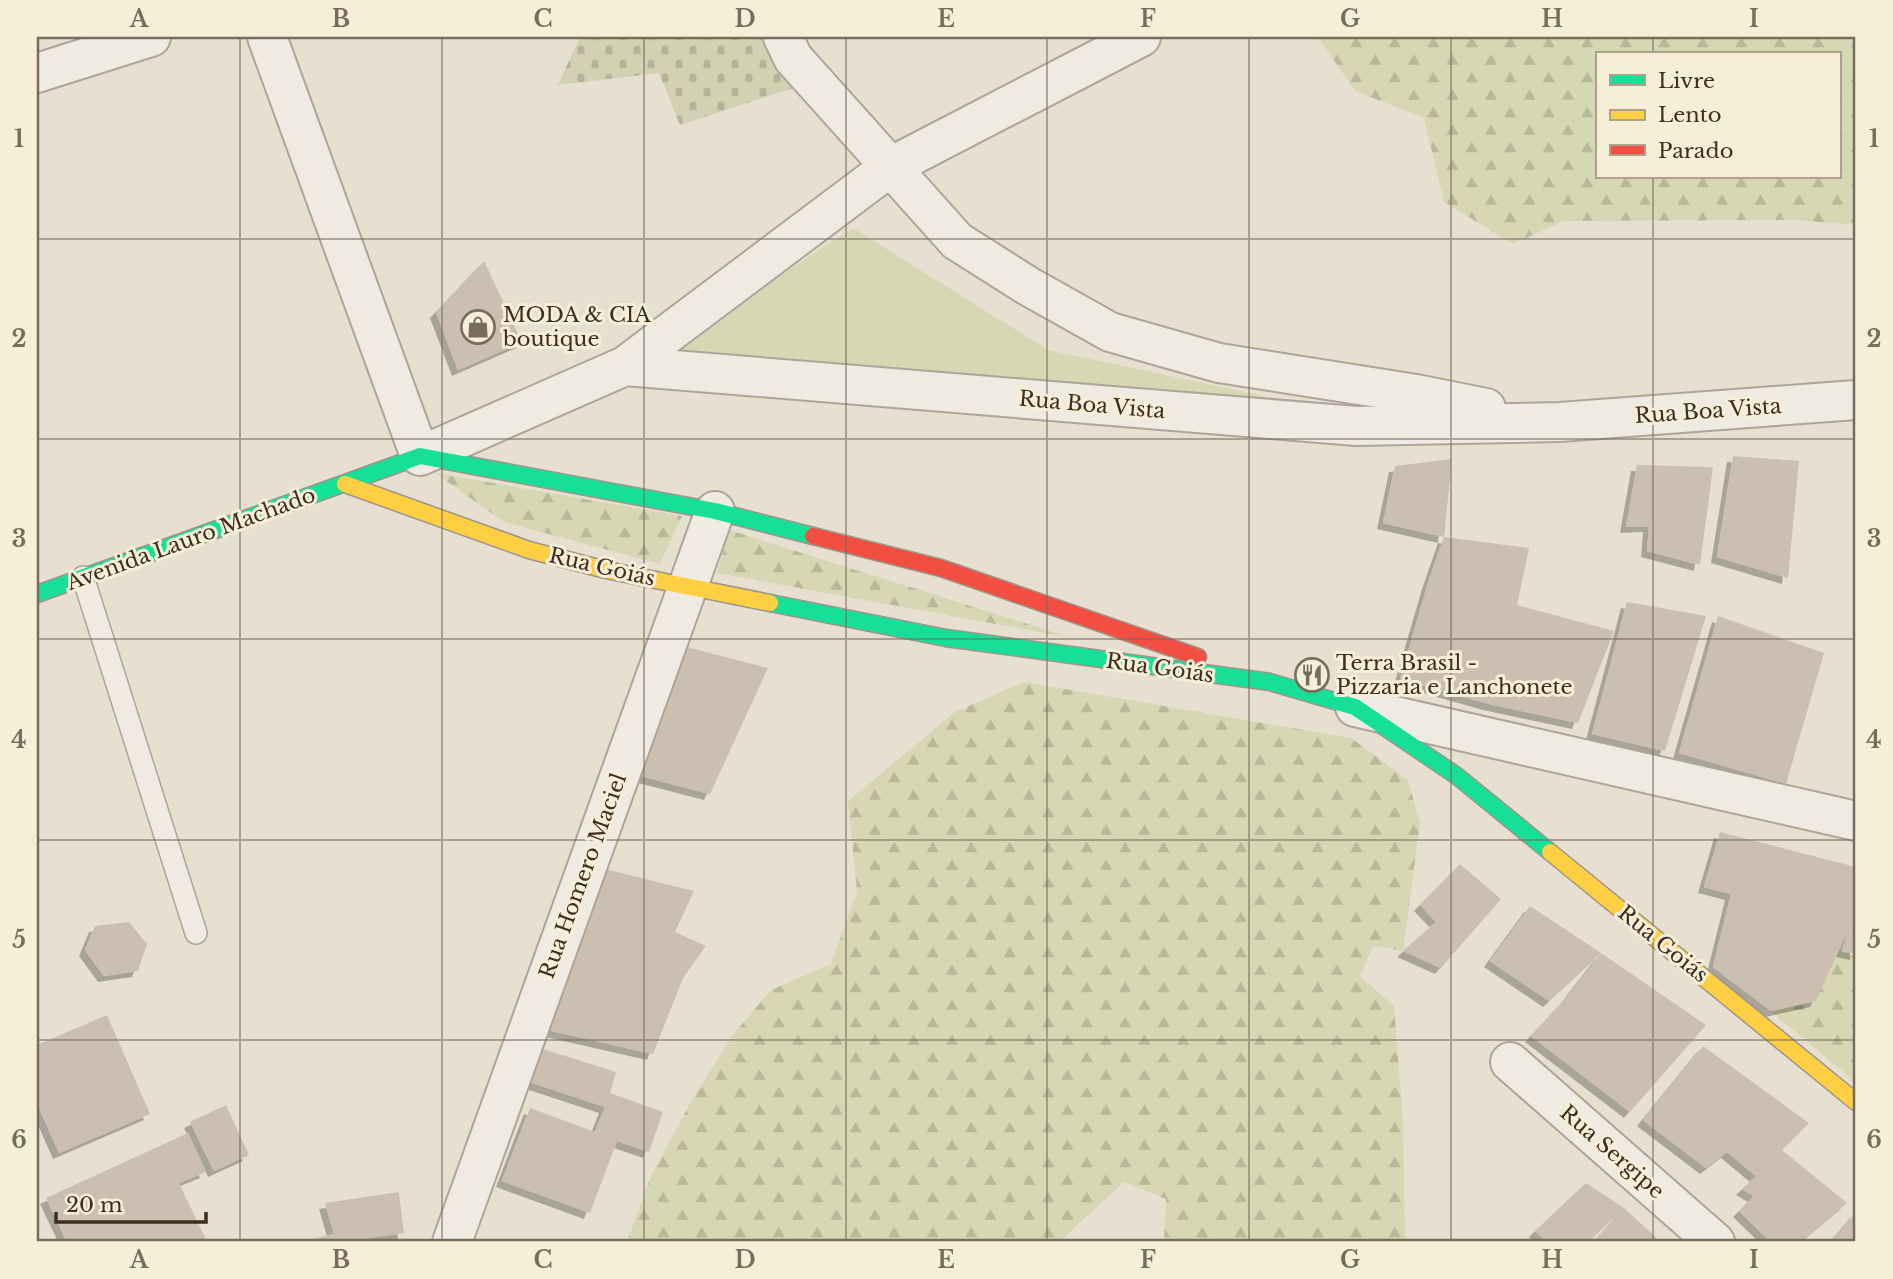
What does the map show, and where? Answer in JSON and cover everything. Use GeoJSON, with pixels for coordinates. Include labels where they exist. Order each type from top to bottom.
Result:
{"type":"FeatureCollection","features":[{"type":"Feature","properties":{"kind":"street"},"geometry":{"type":"LineString","coordinates":[[37,73],[151,37]]}},
{"type":"Feature","properties":{"kind":"street"},"geometry":{"type":"LineString","coordinates":[[267,37],[421,456]]}},
{"type":"Feature","properties":{"kind":"street","name":"Rua Boa Vista"},"geometry":{"type":"LineString","coordinates":[[783,37],[793,58],[957,241],[1028,286],[1110,332],[1219,363],[1416,394],[1560,422]]}},
{"type":"Feature","properties":{"kind":"street"},"geometry":{"type":"LineString","coordinates":[[421,456],[625,366],[890,167],[1141,37]]}},
{"type":"Feature","properties":{"kind":"street","name":"Rua Boa Vista"},"geometry":{"type":"LineString","coordinates":[[625,366],[1356,426],[1560,422],[1856,401]]}},
{"type":"Feature","properties":{"kind":"street"},"geometry":{"type":"LineString","coordinates":[[421,456],[715,511],[941,568],[1270,682]]}},
{"type":"Feature","properties":{"kind":"street","name":"Avenida Lauro Machado"},"geometry":{"type":"LineString","coordinates":[[37,594],[421,456]]}},
{"type":"Feature","properties":{"kind":"street","name":"Rua Goiás"},"geometry":{"type":"LineString","coordinates":[[345,484],[427,516],[529,550],[606,570],[946,638],[1270,682],[1355,707],[1457,776],[1856,1102]]}},
{"type":"Feature","properties":{"kind":"street","name":"Rua Homero Maciel"},"geometry":{"type":"LineString","coordinates":[[452,1242],[715,511]]}},
{"type":"Feature","properties":{"kind":"street"},"geometry":{"type":"LineString","coordinates":[[1355,707],[1856,821]]}},
{"type":"Feature","properties":{"kind":"street","name":"Rua Sergipe"},"geometry":{"type":"LineString","coordinates":[[1510,1062],[1715,1242]]}},
{"type":"Feature","properties":{"kind":"lane"},"geometry":{"type":"LineString","coordinates":[[83,578],[196,933]]}},
{"type":"Feature","properties":{"kind":"green space"},"geometry":{"type":"Polygon","coordinates":[[[580,37],[796,37],[815,81],[680,125],[659,73],[558,85],[580,37]]]}},
{"type":"Feature","properties":{"kind":"green space"},"geometry":{"type":"Polygon","coordinates":[[[1318,37],[1856,37],[1856,225],[1796,220],[1564,221],[1513,244],[1444,202],[1424,118],[1355,91],[1318,37]]]}},
{"type":"Feature","properties":{"kind":"green space"},"geometry":{"type":"Polygon","coordinates":[[[853,228],[1048,350],[1349,414],[663,351],[853,228]]]}},
{"type":"Feature","properties":{"kind":"green space"},"geometry":{"type":"Polygon","coordinates":[[[435,473],[682,516],[660,564],[504,522],[435,473]]]}},
{"type":"Feature","properties":{"kind":"green space"},"geometry":{"type":"Polygon","coordinates":[[[729,530],[1072,638],[717,573],[729,530]]]}},
{"type":"Feature","properties":{"kind":"green space"},"geometry":{"type":"Polygon","coordinates":[[[1024,682],[1351,738],[1408,780],[1420,823],[1403,951],[1373,946],[1360,976],[1394,1006],[1403,1122],[1405,1242],[1164,1242],[1166,1199],[1124,1182],[1059,1242],[627,1242],[650,1178],[689,1105],[732,1036],[771,990],[831,964],[857,891],[848,801],[955,712],[1024,682]]]}},
{"type":"Feature","properties":{"kind":"green space"},"geometry":{"type":"Polygon","coordinates":[[[1838,951],[1856,956],[1856,1083],[1771,1011],[1838,951]]]}},
{"type":"Feature","properties":{"kind":"building","name":"MODA & CIA boutique"},"geometry":{"type":"Polygon","coordinates":[[[484,261],[522,342],[458,370],[436,312],[484,261]]]}},
{"type":"Feature","properties":{"kind":"building"},"geometry":{"type":"Polygon","coordinates":[[[1733,456],[1799,461],[1788,578],[1717,557],[1733,456]]]}},
{"type":"Feature","properties":{"kind":"building"},"geometry":{"type":"Polygon","coordinates":[[[1452,459],[1444,537],[1383,523],[1395,466],[1452,459]]]}},
{"type":"Feature","properties":{"kind":"building"},"geometry":{"type":"Polygon","coordinates":[[[1637,465],[1713,467],[1700,565],[1647,551],[1649,526],[1626,527],[1637,465]]]}},
{"type":"Feature","properties":{"kind":"building"},"geometry":{"type":"Polygon","coordinates":[[[1444,537],[1529,548],[1517,605],[1614,631],[1578,723],[1489,704],[1400,679],[1444,537]]]}},
{"type":"Feature","properties":{"kind":"building"},"geometry":{"type":"Polygon","coordinates":[[[1627,602],[1706,616],[1665,751],[1592,734],[1627,602]]]}},
{"type":"Feature","properties":{"kind":"building"},"geometry":{"type":"Polygon","coordinates":[[[1718,616],[1824,653],[1786,784],[1679,753],[1718,616]]]}},
{"type":"Feature","properties":{"kind":"building"},"geometry":{"type":"Polygon","coordinates":[[[683,646],[768,668],[710,794],[621,771],[683,646]]]}},
{"type":"Feature","properties":{"kind":"building"},"geometry":{"type":"Polygon","coordinates":[[[1720,832],[1856,867],[1856,954],[1842,951],[1850,925],[1816,1001],[1771,1011],[1713,967],[1731,894],[1704,887],[1720,832]]]}},
{"type":"Feature","properties":{"kind":"building"},"geometry":{"type":"Polygon","coordinates":[[[1460,864],[1501,899],[1441,968],[1403,951],[1436,922],[1420,905],[1460,864]]]}},
{"type":"Feature","properties":{"kind":"building"},"geometry":{"type":"Polygon","coordinates":[[[605,869],[694,891],[675,932],[706,946],[683,978],[653,1054],[530,1026],[605,869]]]}},
{"type":"Feature","properties":{"kind":"building"},"geometry":{"type":"Polygon","coordinates":[[[1530,906],[1601,953],[1549,1001],[1490,961],[1530,906]]]}},
{"type":"Feature","properties":{"kind":"building"},"geometry":{"type":"Polygon","coordinates":[[[129,922],[147,944],[138,971],[104,976],[85,950],[95,926],[129,922]]]}},
{"type":"Feature","properties":{"kind":"building"},"geometry":{"type":"Polygon","coordinates":[[[1601,953],[1706,1025],[1630,1112],[1531,1036],[1568,996],[1601,953]]]}},
{"type":"Feature","properties":{"kind":"building"},"geometry":{"type":"Polygon","coordinates":[[[107,1015],[150,1114],[59,1153],[37,1103],[37,1045],[107,1015]]]}},
{"type":"Feature","properties":{"kind":"building"},"geometry":{"type":"Polygon","coordinates":[[[1703,1046],[1809,1123],[1782,1150],[1847,1203],[1800,1242],[1771,1242],[1739,1211],[1754,1196],[1742,1189],[1756,1176],[1727,1152],[1706,1168],[1643,1120],[1703,1046]]]}},
{"type":"Feature","properties":{"kind":"building"},"geometry":{"type":"Polygon","coordinates":[[[540,1048],[616,1072],[610,1093],[663,1112],[649,1152],[617,1141],[590,1213],[502,1181],[530,1108],[595,1132],[605,1107],[529,1082],[540,1048]]]}},
{"type":"Feature","properties":{"kind":"building"},"geometry":{"type":"Polygon","coordinates":[[[226,1105],[249,1155],[214,1171],[190,1122],[226,1105]]]}},
{"type":"Feature","properties":{"kind":"building"},"geometry":{"type":"Polygon","coordinates":[[[188,1133],[206,1172],[179,1183],[207,1242],[67,1242],[46,1198],[188,1133]]]}},
{"type":"Feature","properties":{"kind":"building"},"geometry":{"type":"Polygon","coordinates":[[[1586,1183],[1624,1208],[1661,1242],[1594,1242],[1621,1211],[1588,1242],[1547,1242],[1535,1231],[1586,1183]]]}},
{"type":"Feature","properties":{"kind":"building"},"geometry":{"type":"Polygon","coordinates":[[[399,1192],[404,1233],[368,1238],[369,1242],[299,1242],[334,1234],[325,1203],[399,1192]]]}},
{"type":"Feature","properties":{"kind":"building"},"geometry":{"type":"Polygon","coordinates":[[[1856,1212],[1856,1242],[1830,1242],[1856,1212]]]}},
{"type":"Feature","properties":{"kind":"traffic: fast"},"geometry":{"type":"LineString","coordinates":[[37,594],[420,456],[715,511],[813,536]]}},
{"type":"Feature","properties":{"kind":"traffic: fast"},"geometry":{"type":"LineString","coordinates":[[770,603],[946,638],[1270,682],[1355,707],[1457,776],[1550,852]]}},
{"type":"Feature","properties":{"kind":"traffic: slow"},"geometry":{"type":"LineString","coordinates":[[345,484],[529,550],[606,570],[770,603]]}},
{"type":"Feature","properties":{"kind":"traffic: slow"},"geometry":{"type":"LineString","coordinates":[[1550,852],[1856,1102]]}},
{"type":"Feature","properties":{"kind":"traffic: jam"},"geometry":{"type":"LineString","coordinates":[[813,536],[941,568],[1198,657]]}},
{"type":"Feature","properties":{"kind":"place","name":"MODA & CIA boutique"},"geometry":{"type":"Point","coordinates":[478,327]}},
{"type":"Feature","properties":{"kind":"place","name":"Terra Brasil - Pizzaria e Lanchonete"},"geometry":{"type":"Point","coordinates":[1312,675]}}]}
